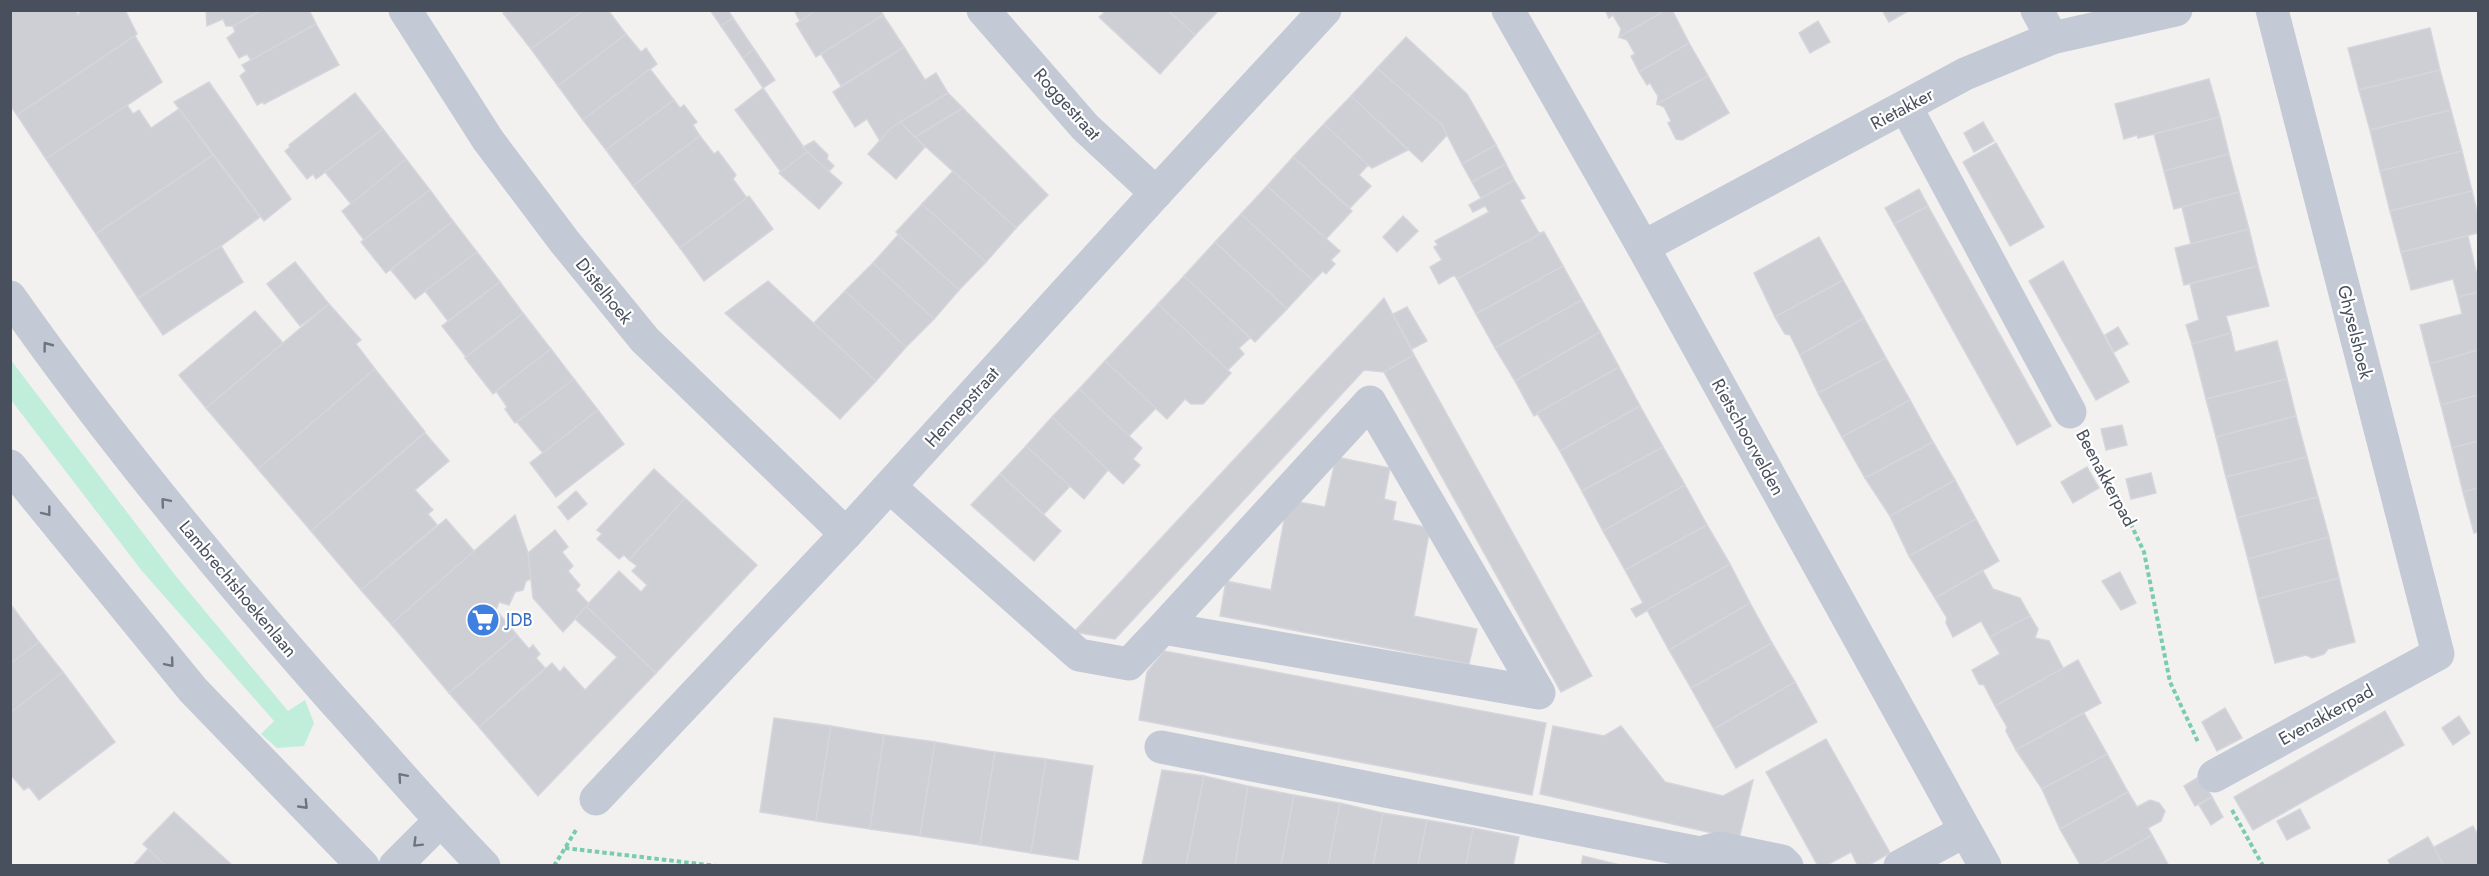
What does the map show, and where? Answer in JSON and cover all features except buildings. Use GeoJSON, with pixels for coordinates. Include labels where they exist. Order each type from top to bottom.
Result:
{"type":"FeatureCollection","features":[{"type":"Feature","properties":{"kind":"street","name":"Distelhoek"},"geometry":{"type":"LineString","coordinates":[[405,10],[488,140],[564,241],[645,340],[846,534]]}},
{"type":"Feature","properties":{"kind":"street","name":"Roggestraat"},"geometry":{"type":"LineString","coordinates":[[983,10],[1085,127],[1156,193]]}},
{"type":"Feature","properties":{"kind":"street","name":"Hennepstraat"},"geometry":{"type":"LineString","coordinates":[[596,799],[890,487],[1325,10]]}},
{"type":"Feature","properties":{"kind":"street","name":"Rietschoorvelden"},"geometry":{"type":"LineString","coordinates":[[1508,10],[1643,247],[1985,866]]}},
{"type":"Feature","properties":{"kind":"street","name":"Rietakker"},"geometry":{"type":"LineString","coordinates":[[1643,247],[1906,107],[1965,74],[2044,24],[2176,10]]}},
{"type":"Feature","properties":{"kind":"street","name":"Ghyselshoek"},"geometry":{"type":"LineString","coordinates":[[2272,10],[2438,654]]}},
{"type":"Feature","properties":{"kind":"street","name":"Beenakkerpad"},"geometry":{"type":"LineString","coordinates":[[1906,107],[2070,412]]}},
{"type":"Feature","properties":{"kind":"street","name":"Lambrechtshoekenlaan"},"geometry":{"type":"LineString","coordinates":[[10,297],[141,473],[269,627],[440,821],[484,866]]}},
{"type":"Feature","properties":{"kind":"street"},"geometry":{"type":"LineString","coordinates":[[890,487],[1079,655],[1129,664],[1162,628],[1370,402],[1539,693],[1162,628]]}},
{"type":"Feature","properties":{"kind":"street"},"geometry":{"type":"LineString","coordinates":[[10,466],[193,690],[363,866]]}},
{"type":"Feature","properties":{"kind":"street","name":"Evenakkerpad"},"geometry":{"type":"LineString","coordinates":[[2214,776],[2438,654]]}},
{"type":"Feature","properties":{"kind":"street"},"geometry":{"type":"LineString","coordinates":[[1161,747],[1700,853],[1719,848],[1782,861],[1787,866]]}},
{"type":"Feature","properties":{"kind":"street"},"geometry":{"type":"LineString","coordinates":[[395,866],[440,821]]}},
{"type":"Feature","properties":{"kind":"street"},"geometry":{"type":"LineString","coordinates":[[1900,866],[1965,831]]}},
{"type":"Feature","properties":{"kind":"path","name":"Beenakkerpad"},"geometry":{"type":"LineString","coordinates":[[2070,412],[2119,499],[2144,552],[2170,682],[2214,776],[2263,866]]}},
{"type":"Feature","properties":{"kind":"path"},"geometry":{"type":"LineString","coordinates":[[565,848],[717,866]]}},
{"type":"Feature","properties":{"kind":"green space"},"geometry":{"type":"Polygon","coordinates":[[[10,359],[175,575],[288,711],[305,700],[314,723],[304,746],[277,748],[261,734],[274,721],[142,571],[11,400],[10,359]]]}},
{"type":"Feature","properties":{"kind":"place","name":"JDB"},"geometry":{"type":"Point","coordinates":[483,620]}}]}
